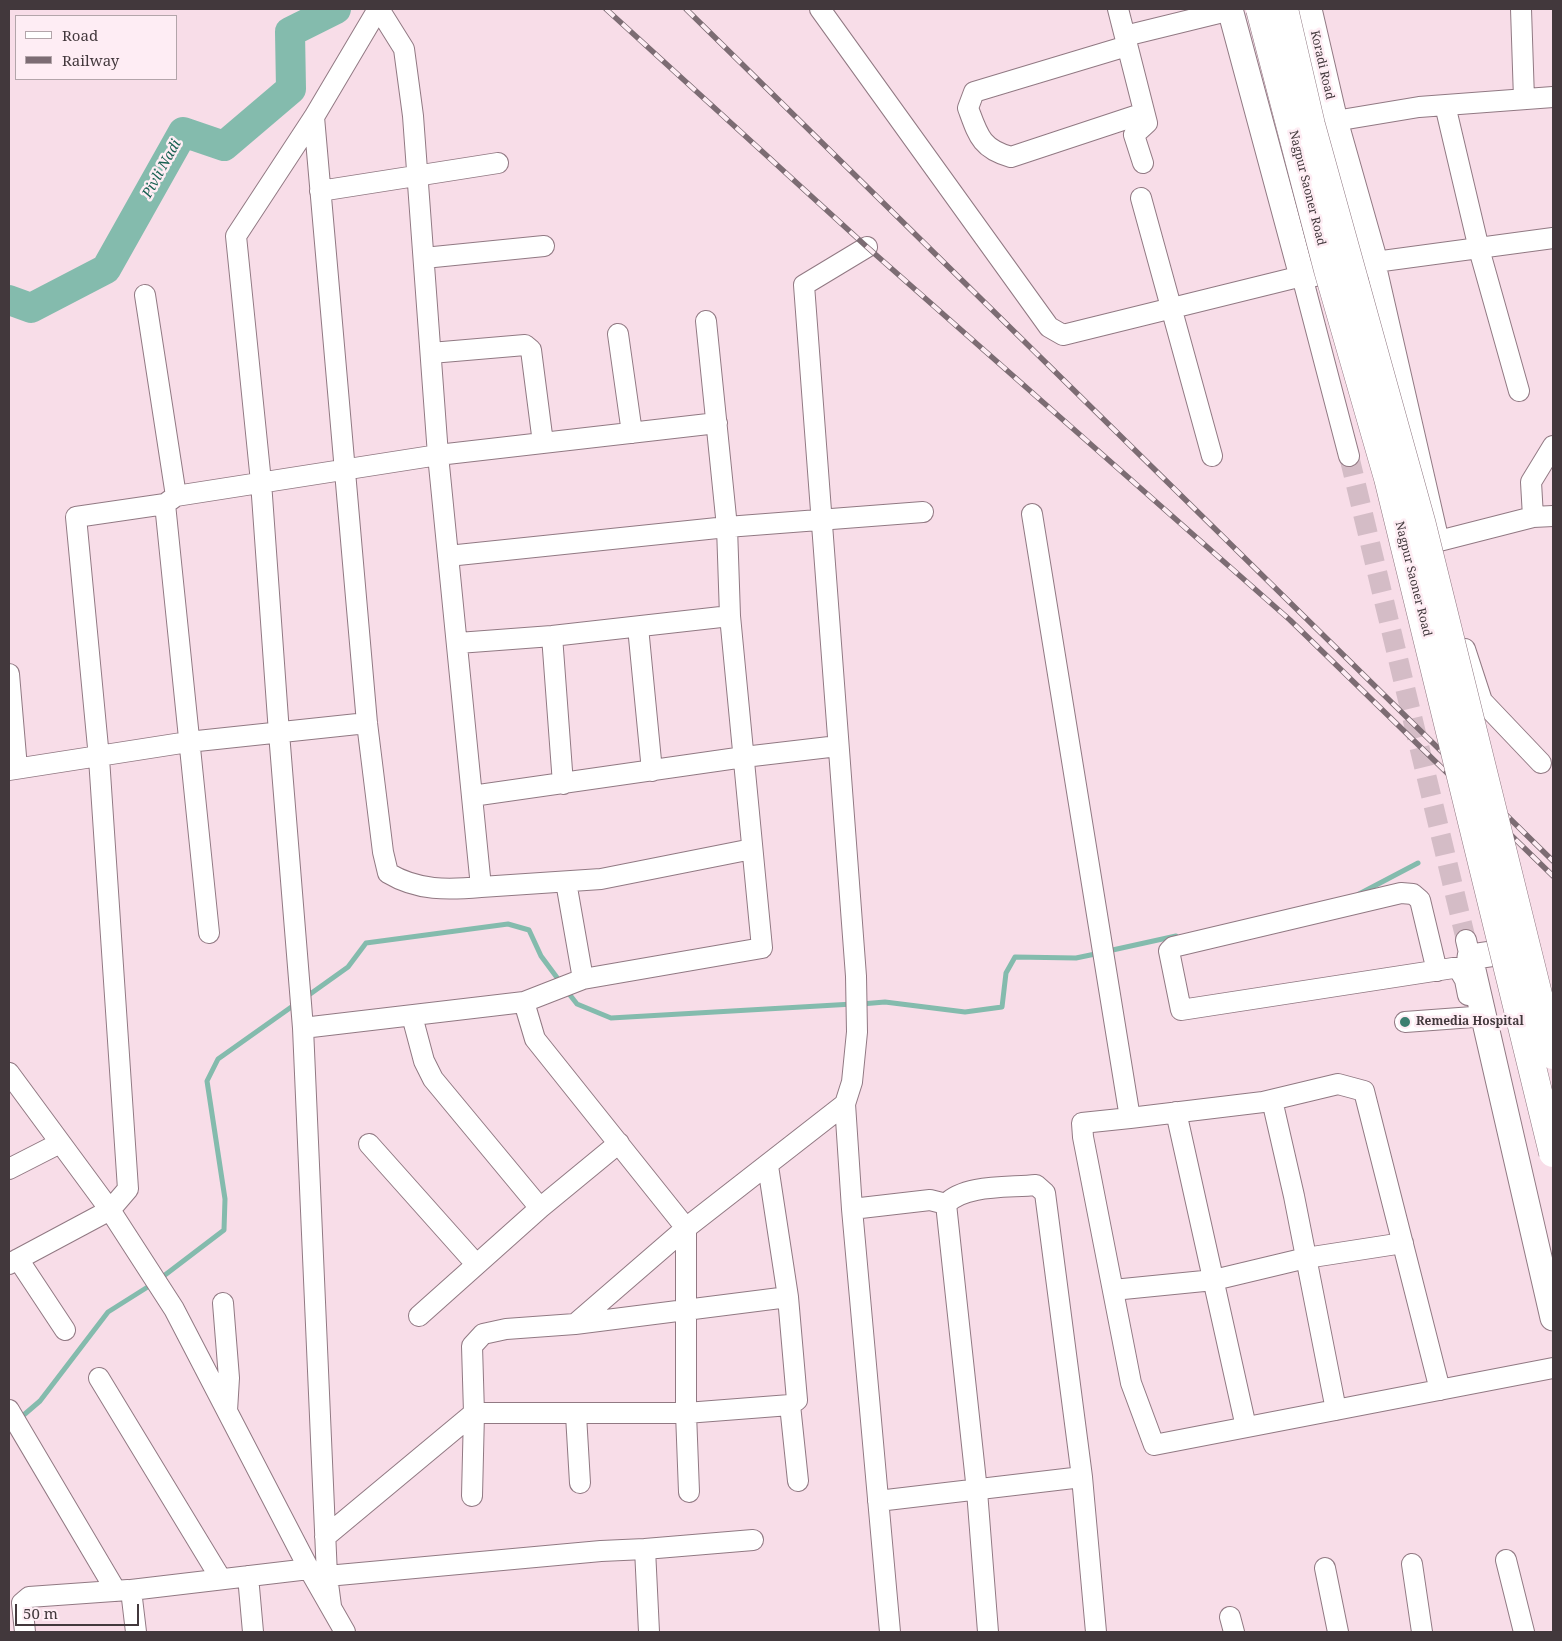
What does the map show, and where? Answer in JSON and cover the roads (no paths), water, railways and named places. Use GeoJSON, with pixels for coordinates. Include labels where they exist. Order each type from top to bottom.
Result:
{"type":"FeatureCollection","features":[{"type":"Feature","properties":{"kind":"highway","name":"Nagpur Saoner Road"},"geometry":{"type":"LineString","coordinates":[[1260,9],[1328,270],[1388,478],[1553,1153]]}},
{"type":"Feature","properties":{"kind":"highway","name":"Nagpur Saoner Road"},"geometry":{"type":"LineString","coordinates":[[1284,9],[1311,125],[1425,535],[1553,1055]]}},
{"type":"Feature","properties":{"kind":"main road","name":"Koradi Road"},"geometry":{"type":"LineString","coordinates":[[1309,9],[1335,121],[1375,262]]}},
{"type":"Feature","properties":{"kind":"main road"},"geometry":{"type":"LineString","coordinates":[[1230,10],[1302,276],[1375,262]]}},
{"type":"Feature","properties":{"kind":"main road"},"geometry":{"type":"LineString","coordinates":[[1553,1005],[1540,954],[1533,948],[1468,949],[1553,1318]]}},
{"type":"Feature","properties":{"kind":"street"},"geometry":{"type":"LineString","coordinates":[[331,1606],[325,1536],[303,1028],[261,482],[236,236],[314,117],[379,9],[404,50],[413,116],[438,455],[481,887]]}},
{"type":"Feature","properties":{"kind":"street"},"geometry":{"type":"LineString","coordinates":[[820,9],[1049,328],[1063,336],[1302,276],[1350,456]]}},
{"type":"Feature","properties":{"kind":"street"},"geometry":{"type":"LineString","coordinates":[[1118,9],[1147,123],[1134,135],[1143,163]]}},
{"type":"Feature","properties":{"kind":"street"},"geometry":{"type":"LineString","coordinates":[[1521,9],[1524,99]]}},
{"type":"Feature","properties":{"kind":"street"},"geometry":{"type":"LineString","coordinates":[[1144,112],[1011,157],[994,152],[980,140],[968,108],[974,92],[1126,41],[1230,10]]}},
{"type":"Feature","properties":{"kind":"street"},"geometry":{"type":"LineString","coordinates":[[1335,121],[1444,105],[1553,97]]}},
{"type":"Feature","properties":{"kind":"street"},"geometry":{"type":"LineString","coordinates":[[1444,105],[1479,249],[1519,391]]}},
{"type":"Feature","properties":{"kind":"street"},"geometry":{"type":"LineString","coordinates":[[314,117],[368,723],[383,852],[388,873],[403,882],[445,891],[601,879],[752,849]]}},
{"type":"Feature","properties":{"kind":"street"},"geometry":{"type":"LineString","coordinates":[[320,191],[498,163]]}},
{"type":"Feature","properties":{"kind":"street"},"geometry":{"type":"LineString","coordinates":[[1141,198],[1173,307],[1212,456]]}},
{"type":"Feature","properties":{"kind":"street"},"geometry":{"type":"LineString","coordinates":[[1541,763],[1482,701],[1466,653],[1375,262],[1553,238]]}},
{"type":"Feature","properties":{"kind":"street"},"geometry":{"type":"LineString","coordinates":[[424,258],[544,246]]}},
{"type":"Feature","properties":{"kind":"street"},"geometry":{"type":"LineString","coordinates":[[867,248],[804,285],[856,976],[857,1032],[852,1082],[845,1104],[852,1209],[890,1632]]}},
{"type":"Feature","properties":{"kind":"street"},"geometry":{"type":"LineString","coordinates":[[145,295],[170,500],[188,742],[209,933]]}},
{"type":"Feature","properties":{"kind":"street"},"geometry":{"type":"LineString","coordinates":[[303,1028],[412,1016],[532,998],[582,979],[762,948],[730,616],[726,527],[706,321]]}},
{"type":"Feature","properties":{"kind":"street"},"geometry":{"type":"LineString","coordinates":[[618,334],[632,433]]}},
{"type":"Feature","properties":{"kind":"street"},"geometry":{"type":"LineString","coordinates":[[431,353],[525,345],[531,350],[543,443]]}},
{"type":"Feature","properties":{"kind":"street"},"geometry":{"type":"LineString","coordinates":[[65,1330],[13,1262],[110,1210],[128,1189],[99,758],[76,516],[261,482],[438,455],[717,423]]}},
{"type":"Feature","properties":{"kind":"street"},"geometry":{"type":"LineString","coordinates":[[1533,517],[1531,482],[1553,446]]}},
{"type":"Feature","properties":{"kind":"street"},"geometry":{"type":"LineString","coordinates":[[448,556],[726,527],[923,512]]}},
{"type":"Feature","properties":{"kind":"street"},"geometry":{"type":"LineString","coordinates":[[1032,514],[1130,1118]]}},
{"type":"Feature","properties":{"kind":"street"},"geometry":{"type":"LineString","coordinates":[[1439,541],[1533,517],[1553,516]]}},
{"type":"Feature","properties":{"kind":"street"},"geometry":{"type":"LineString","coordinates":[[458,643],[552,636],[730,616]]}},
{"type":"Feature","properties":{"kind":"street"},"geometry":{"type":"LineString","coordinates":[[638,627],[652,771]]}},
{"type":"Feature","properties":{"kind":"street"},"geometry":{"type":"LineString","coordinates":[[552,636],[564,784]]}},
{"type":"Feature","properties":{"kind":"street"},"geometry":{"type":"LineString","coordinates":[[9,674],[13,769],[99,758],[188,742],[368,723]]}},
{"type":"Feature","properties":{"kind":"street"},"geometry":{"type":"LineString","coordinates":[[472,796],[744,757],[838,746]]}},
{"type":"Feature","properties":{"kind":"street"},"geometry":{"type":"LineString","coordinates":[[566,882],[582,979]]}},
{"type":"Feature","properties":{"kind":"street"},"geometry":{"type":"LineString","coordinates":[[1437,971],[1420,900],[1413,894],[1401,893],[1173,947],[1169,951],[1181,1010],[1458,968],[1462,971],[1478,1041],[1495,1066]]}},
{"type":"Feature","properties":{"kind":"street"},"geometry":{"type":"LineString","coordinates":[[532,998],[535,1039],[686,1228],[688,1311],[686,1413],[689,1492]]}},
{"type":"Feature","properties":{"kind":"street"},"geometry":{"type":"LineString","coordinates":[[412,1016],[424,1062],[433,1079],[540,1208]]}},
{"type":"Feature","properties":{"kind":"street"},"geometry":{"type":"LineString","coordinates":[[1405,1022],[1472,1017]]}},
{"type":"Feature","properties":{"kind":"street"},"geometry":{"type":"LineString","coordinates":[[9,1073],[110,1210],[174,1309],[308,1569],[345,1632]]}},
{"type":"Feature","properties":{"kind":"street"},"geometry":{"type":"LineString","coordinates":[[1440,1390],[1364,1091],[1338,1084],[1272,1100],[1082,1124],[1131,1382],[1154,1445],[1246,1427],[1336,1410],[1440,1390],[1553,1368]]}},
{"type":"Feature","properties":{"kind":"street"},"geometry":{"type":"LineString","coordinates":[[1272,1100],[1336,1410]]}},
{"type":"Feature","properties":{"kind":"street"},"geometry":{"type":"LineString","coordinates":[[575,1324],[686,1228],[768,1166],[845,1104]]}},
{"type":"Feature","properties":{"kind":"street"},"geometry":{"type":"LineString","coordinates":[[1176,1112],[1246,1427]]}},
{"type":"Feature","properties":{"kind":"street"},"geometry":{"type":"LineString","coordinates":[[9,1169],[60,1143]]}},
{"type":"Feature","properties":{"kind":"street"},"geometry":{"type":"LineString","coordinates":[[419,1316],[540,1208],[619,1143]]}},
{"type":"Feature","properties":{"kind":"street"},"geometry":{"type":"LineString","coordinates":[[369,1144],[476,1264]]}},
{"type":"Feature","properties":{"kind":"street"},"geometry":{"type":"LineString","coordinates":[[325,1536],[474,1413],[576,1415],[686,1413],[790,1405],[798,1400],[788,1297],[768,1166]]}},
{"type":"Feature","properties":{"kind":"street"},"geometry":{"type":"LineString","coordinates":[[988,1632],[977,1491],[946,1204],[953,1196],[964,1191],[1036,1185],[1045,1193],[1082,1477],[1096,1632]]}},
{"type":"Feature","properties":{"kind":"street"},"geometry":{"type":"LineString","coordinates":[[852,1209],[930,1200],[946,1204]]}},
{"type":"Feature","properties":{"kind":"street"},"geometry":{"type":"LineString","coordinates":[[1113,1290],[1214,1280],[1306,1258],[1403,1243]]}},
{"type":"Feature","properties":{"kind":"street"},"geometry":{"type":"LineString","coordinates":[[472,1496],[474,1413],[472,1346],[483,1334],[506,1329],[575,1324],[788,1297]]}},
{"type":"Feature","properties":{"kind":"street"},"geometry":{"type":"LineString","coordinates":[[223,1303],[229,1378],[227,1411]]}},
{"type":"Feature","properties":{"kind":"street"},"geometry":{"type":"LineString","coordinates":[[99,1378],[221,1579]]}},
{"type":"Feature","properties":{"kind":"street"},"geometry":{"type":"LineString","coordinates":[[790,1405],[798,1482]]}},
{"type":"Feature","properties":{"kind":"street"},"geometry":{"type":"LineString","coordinates":[[9,1410],[22,1434],[124,1590],[136,1632]]}},
{"type":"Feature","properties":{"kind":"street"},"geometry":{"type":"LineString","coordinates":[[576,1415],[580,1483]]}},
{"type":"Feature","properties":{"kind":"street"},"geometry":{"type":"LineString","coordinates":[[878,1501],[977,1491],[1082,1477]]}},
{"type":"Feature","properties":{"kind":"street"},"geometry":{"type":"LineString","coordinates":[[327,1576],[601,1551],[753,1540]]}},
{"type":"Feature","properties":{"kind":"street"},"geometry":{"type":"LineString","coordinates":[[645,1549],[649,1632]]}},
{"type":"Feature","properties":{"kind":"street"},"geometry":{"type":"LineString","coordinates":[[1506,1560],[1524,1632]]}},
{"type":"Feature","properties":{"kind":"street"},"geometry":{"type":"LineString","coordinates":[[1412,1564],[1422,1632]]}},
{"type":"Feature","properties":{"kind":"street"},"geometry":{"type":"LineString","coordinates":[[1325,1568],[1338,1632]]}},
{"type":"Feature","properties":{"kind":"street"},"geometry":{"type":"LineString","coordinates":[[25,1632],[22,1603],[24,1599],[124,1590],[308,1569]]}},
{"type":"Feature","properties":{"kind":"street"},"geometry":{"type":"LineString","coordinates":[[248,1576],[253,1632]]}},
{"type":"Feature","properties":{"kind":"waterway","name":"Pivli Nadi"},"geometry":{"type":"LineString","coordinates":[[9,300],[31,308],[106,269],[183,132],[224,146],[291,89],[290,32],[336,9]]}},
{"type":"Feature","properties":{"kind":"waterway"},"geometry":{"type":"LineString","coordinates":[[1359,894],[1418,863]]}},
{"type":"Feature","properties":{"kind":"waterway"},"geometry":{"type":"LineString","coordinates":[[306,997],[348,967],[366,943],[508,924],[529,930],[541,956],[561,983]]}},
{"type":"Feature","properties":{"kind":"waterway"},"geometry":{"type":"LineString","coordinates":[[1108,951],[1176,936]]}},
{"type":"Feature","properties":{"kind":"waterway"},"geometry":{"type":"LineString","coordinates":[[861,1004],[885,1002],[965,1012],[1002,1007],[1006,973],[1015,957],[1076,958],[1100,953]]}},
{"type":"Feature","properties":{"kind":"waterway"},"geometry":{"type":"LineString","coordinates":[[566,990],[577,1004],[611,1018],[853,1004]]}},
{"type":"Feature","properties":{"kind":"waterway"},"geometry":{"type":"LineString","coordinates":[[161,1278],[224,1230],[225,1199],[207,1081],[218,1059],[297,1003]]}},
{"type":"Feature","properties":{"kind":"waterway"},"geometry":{"type":"LineString","coordinates":[[19,1419],[40,1401],[108,1312],[154,1283]]}},
{"type":"Feature","properties":{"kind":"tunnel"},"geometry":{"type":"LineString","coordinates":[[1349,456],[1466,940]]}},
{"type":"Feature","properties":{"kind":"railway"},"geometry":{"type":"LineString","coordinates":[[606,9],[867,247],[1290,620],[1553,876]]}},
{"type":"Feature","properties":{"kind":"railway"},"geometry":{"type":"LineString","coordinates":[[686,9],[1553,861]]}},
{"type":"Feature","properties":{"kind":"place","name":"Remedia Hospital"},"geometry":{"type":"Point","coordinates":[1405,1022]}}]}
